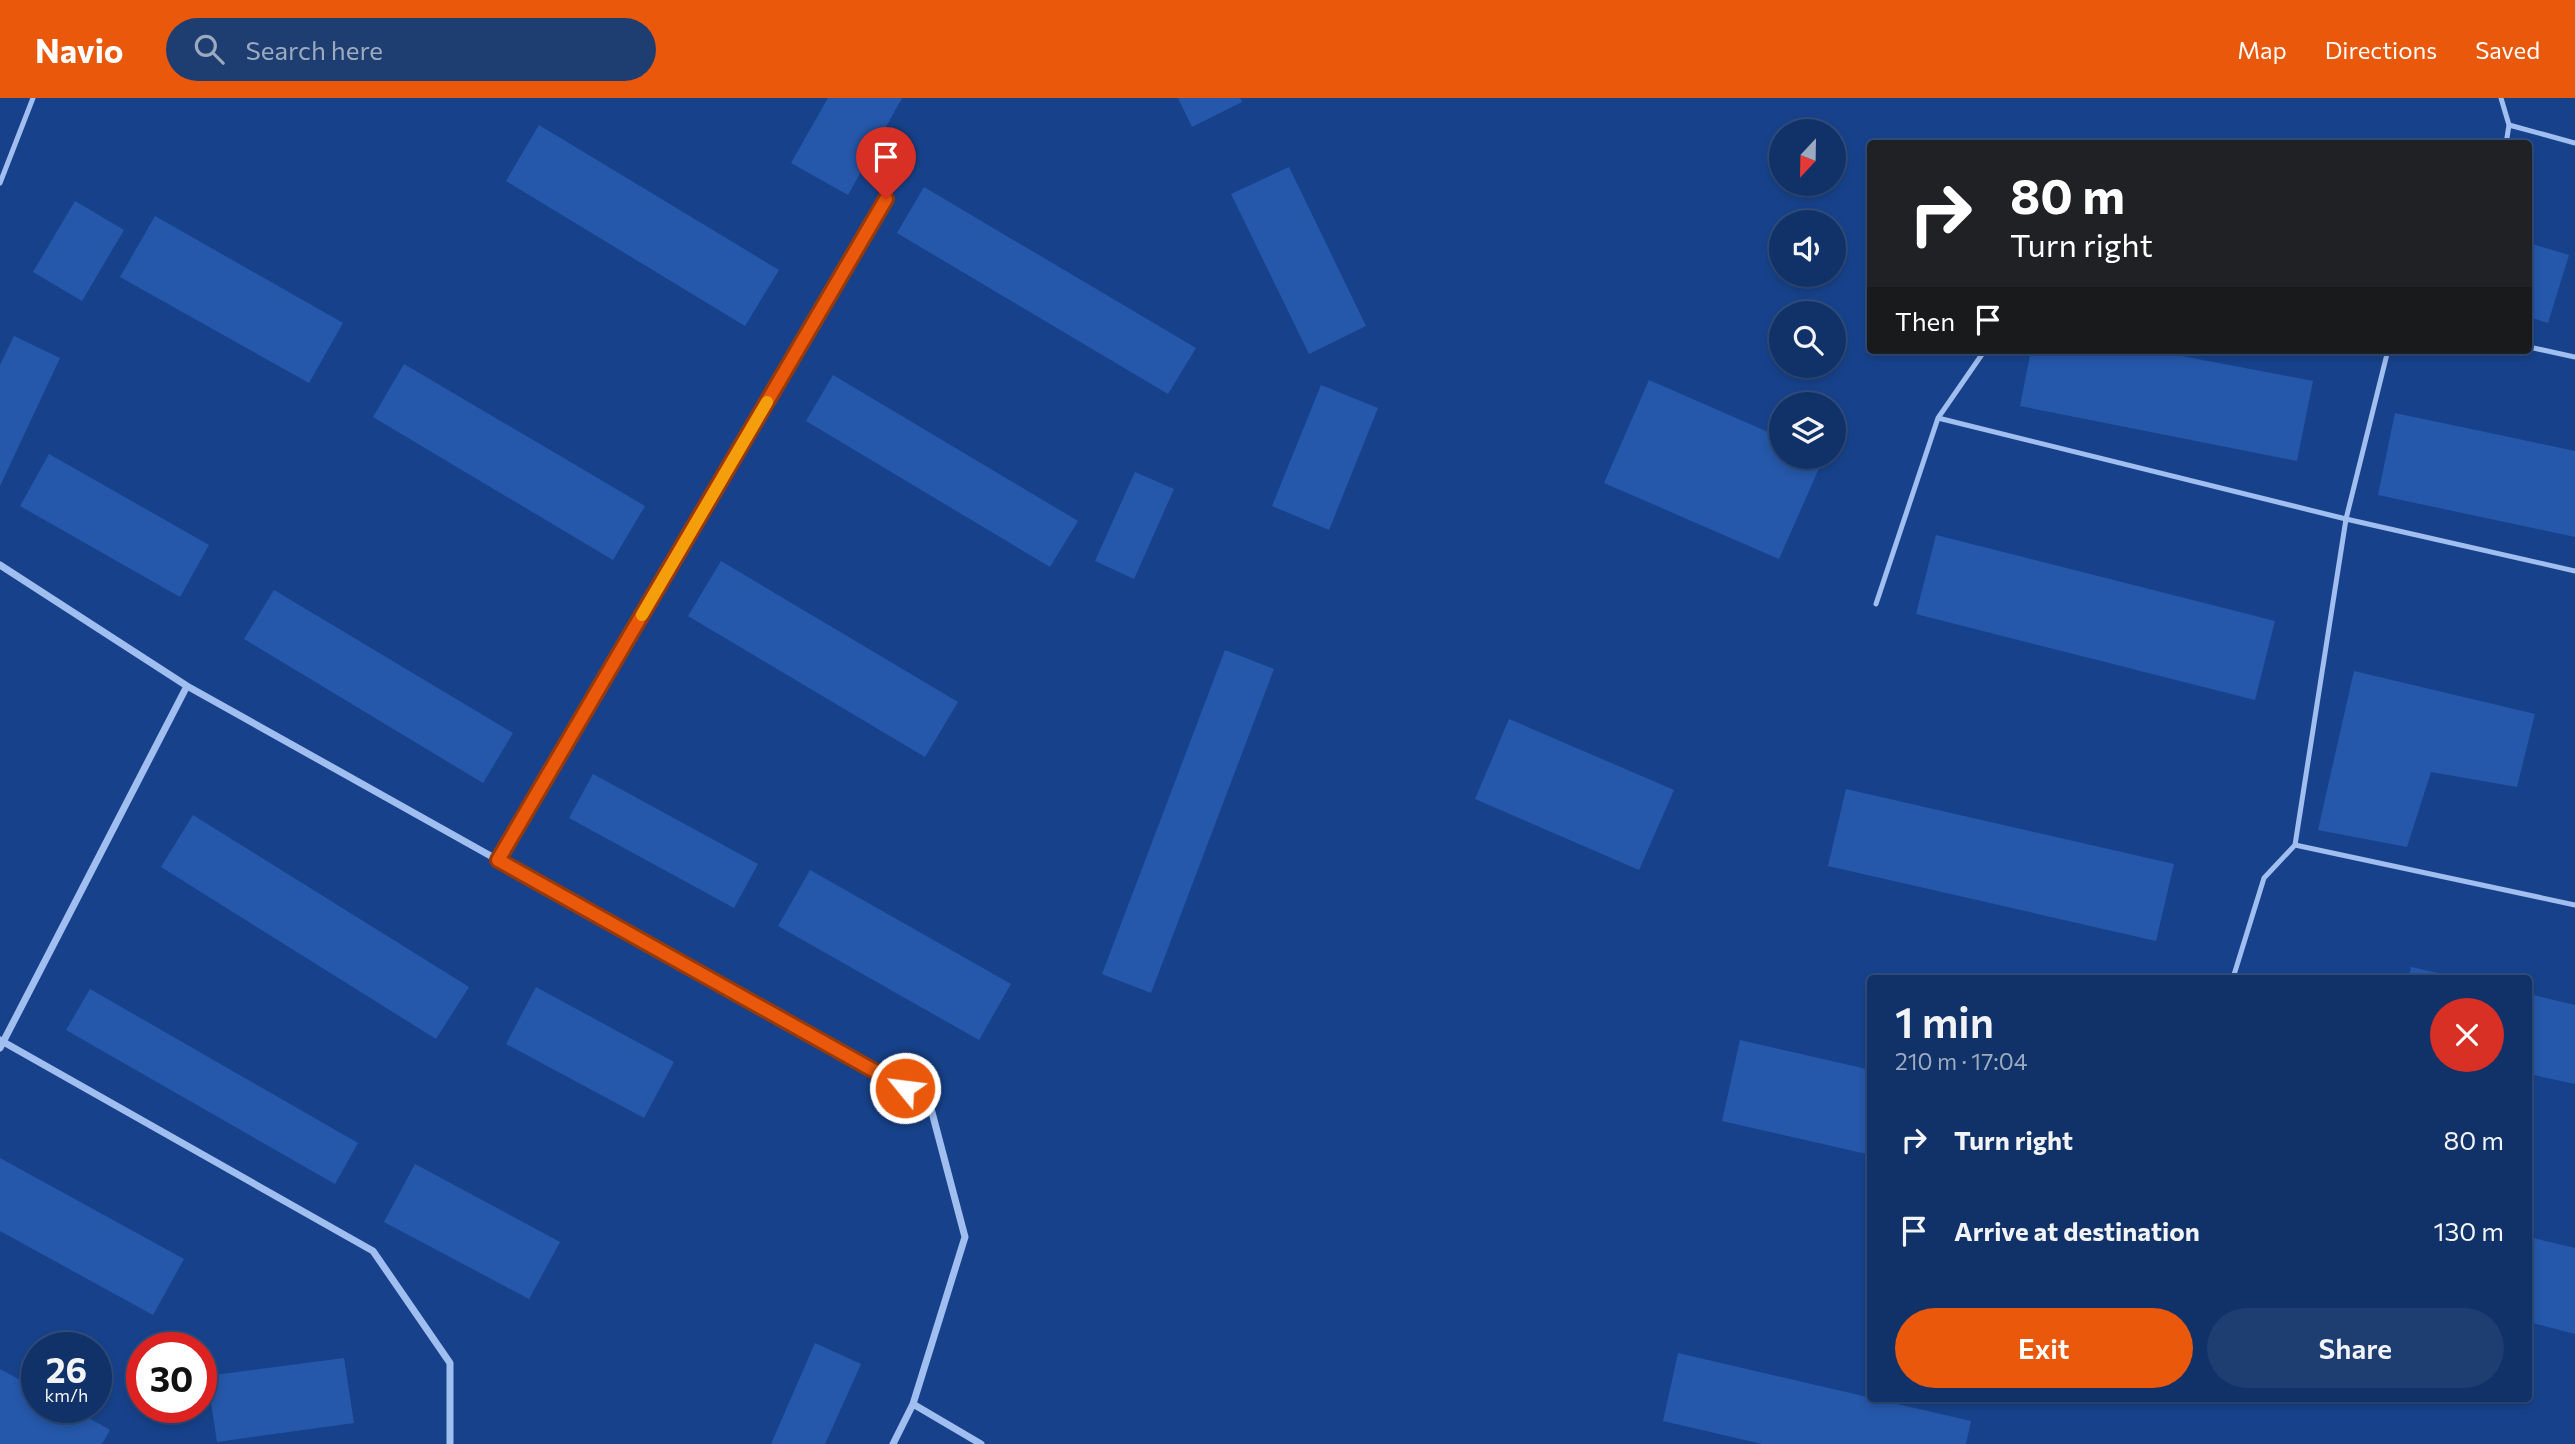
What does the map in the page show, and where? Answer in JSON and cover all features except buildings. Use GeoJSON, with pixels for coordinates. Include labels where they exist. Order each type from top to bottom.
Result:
{"type":"FeatureCollection","features":[{"type":"Feature","properties":{"kind":"street"},"geometry":{"type":"LineString","coordinates":[[0,565],[187,686],[929,1101],[965,1237],[913,1404],[893,1444]]}},
{"type":"Feature","properties":{"kind":"street"},"geometry":{"type":"LineString","coordinates":[[187,686],[1,1044],[373,1251],[450,1363],[450,1444]]}},
{"type":"Feature","properties":{"kind":"street"},"geometry":{"type":"LineString","coordinates":[[913,1404],[981,1444]]}},
{"type":"Feature","properties":{"kind":"lane"},"geometry":{"type":"LineString","coordinates":[[0,183],[33,98]]}},
{"type":"Feature","properties":{"kind":"lane"},"geometry":{"type":"LineString","coordinates":[[2501,98],[2509,125],[2506,140]]}},
{"type":"Feature","properties":{"kind":"lane"},"geometry":{"type":"LineString","coordinates":[[2509,125],[2575,142]]}},
{"type":"Feature","properties":{"kind":"lane"},"geometry":{"type":"LineString","coordinates":[[498,860],[900,175]]}},
{"type":"Feature","properties":{"kind":"lane"},"geometry":{"type":"LineString","coordinates":[[2532,348],[2575,357]]}},
{"type":"Feature","properties":{"kind":"lane"},"geometry":{"type":"LineString","coordinates":[[1876,604],[1938,418],[1982,354]]}},
{"type":"Feature","properties":{"kind":"lane"},"geometry":{"type":"LineString","coordinates":[[2234,975],[2264,878],[2295,845],[2346,519],[2387,354]]}},
{"type":"Feature","properties":{"kind":"lane"},"geometry":{"type":"LineString","coordinates":[[1938,418],[2346,519],[2575,571]]}},
{"type":"Feature","properties":{"kind":"lane"},"geometry":{"type":"LineString","coordinates":[[2295,845],[2575,905]]}},
{"type":"Feature","properties":{"kind":"slow traffic"},"geometry":{"type":"LineString","coordinates":[[642,615],[767,402]]}},
{"type":"Feature","properties":{"kind":"route"},"geometry":{"type":"LineString","coordinates":[[886,199],[498,860],[905,1088]]}}]}
